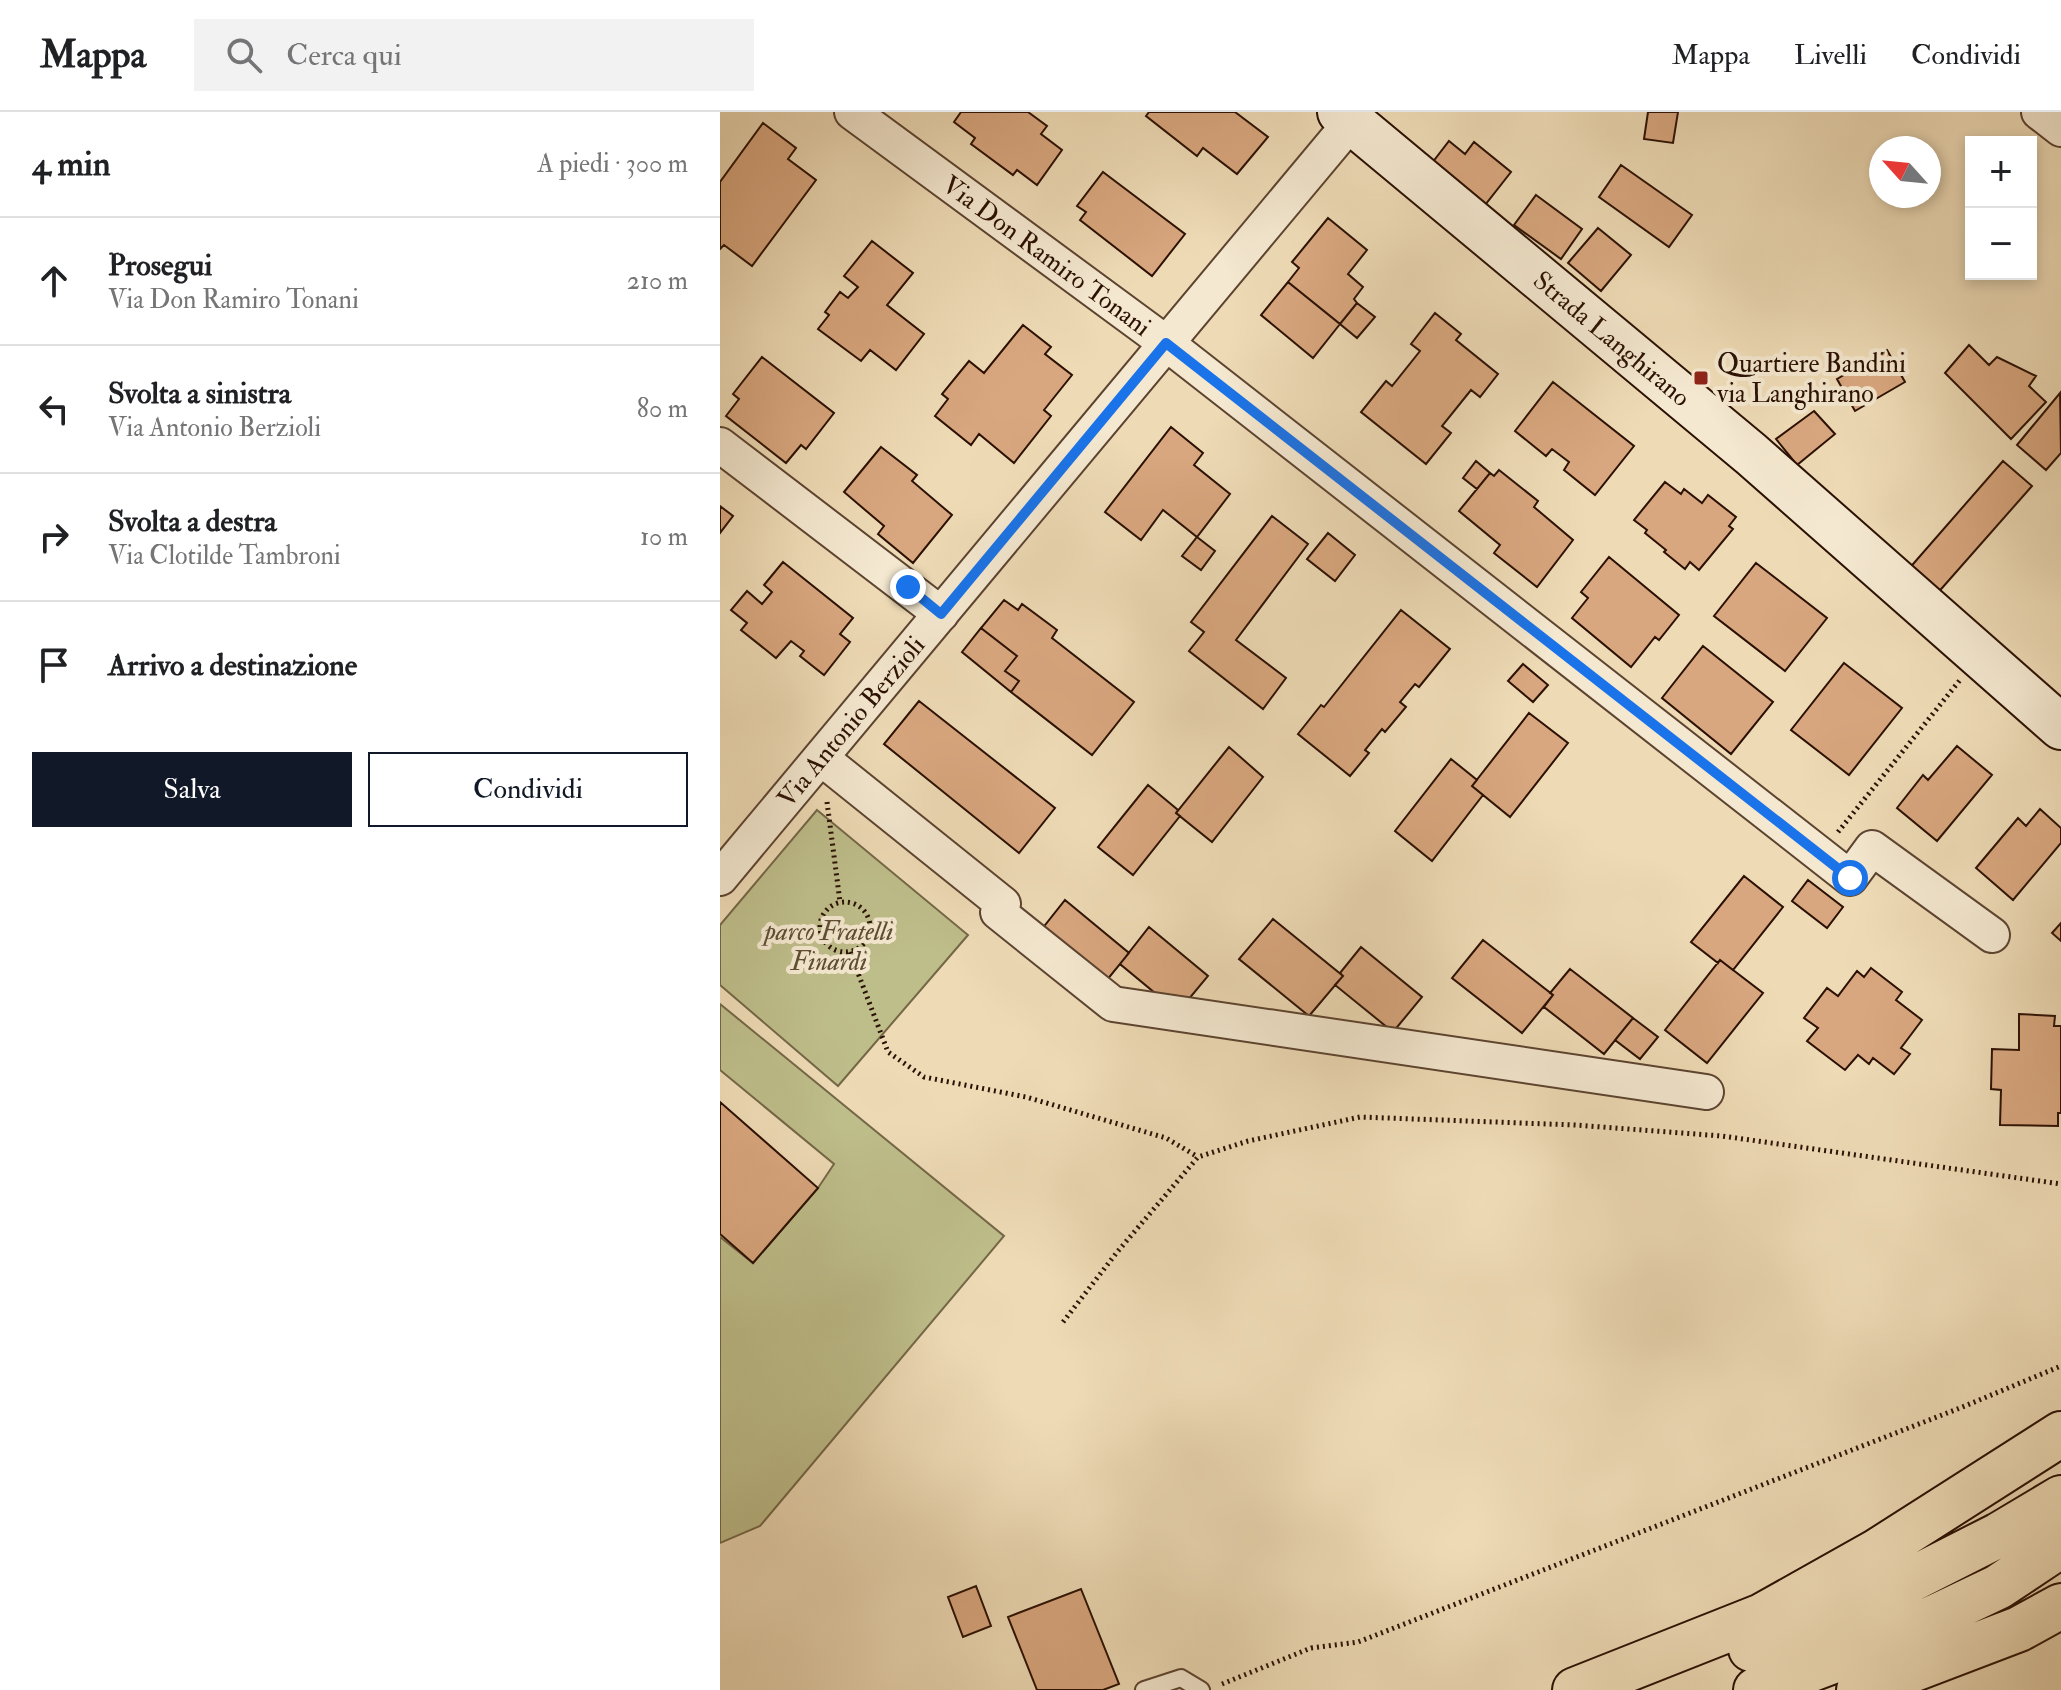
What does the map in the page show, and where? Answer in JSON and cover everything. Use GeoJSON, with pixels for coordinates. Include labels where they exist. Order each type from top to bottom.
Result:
{"type":"FeatureCollection","features":[{"type":"Feature","properties":{"kind":"highway"},"geometry":{"type":"LineString","coordinates":[[1575,1690],[1762,1616],[1876,1552],[2061,1434]]}},
{"type":"Feature","properties":{"kind":"highway"},"geometry":{"type":"LineString","coordinates":[[1625,1690],[1697,1670],[1863,1604],[1999,1535],[2061,1498]]}},
{"type":"Feature","properties":{"kind":"highway"},"geometry":{"type":"LineString","coordinates":[[1756,1690],[1854,1653],[1937,1616],[1998,1587],[2061,1545]]}},
{"type":"Feature","properties":{"kind":"highway"},"geometry":{"type":"LineString","coordinates":[[1859,1690],[2019,1629],[2061,1606]]}},
{"type":"Feature","properties":{"kind":"main road","name":"Strada Langhirano"},"geometry":{"type":"LineString","coordinates":[[1346,117],[1751,454],[2061,727]]}},
{"type":"Feature","properties":{"kind":"street","name":"Via Don Ramiro Tonani"},"geometry":{"type":"LineString","coordinates":[[852,112],[1166,343],[1850,878],[1872,848],[1992,935]]}},
{"type":"Feature","properties":{"kind":"street"},"geometry":{"type":"LineString","coordinates":[[2039,112],[2061,129]]}},
{"type":"Feature","properties":{"kind":"street","name":"Via Antonio Berzioli"},"geometry":{"type":"LineString","coordinates":[[720,878],[1166,343],[1346,117]]}},
{"type":"Feature","properties":{"kind":"street"},"geometry":{"type":"LineString","coordinates":[[720,445],[941,614]]}},
{"type":"Feature","properties":{"kind":"street"},"geometry":{"type":"LineString","coordinates":[[821,758],[1003,904],[998,912],[1113,1004],[1706,1092]]}},
{"type":"Feature","properties":{"kind":"lane"},"geometry":{"type":"LineString","coordinates":[[1144,1690],[1181,1678],[1201,1690]]}},
{"type":"Feature","properties":{"kind":"path"},"geometry":{"type":"LineString","coordinates":[[1820,855],[1980,654]]}},
{"type":"Feature","properties":{"kind":"path"},"geometry":{"type":"LineString","coordinates":[[821,758],[840,902]]}},
{"type":"Feature","properties":{"kind":"path"},"geometry":{"type":"LineString","coordinates":[[840,902],[859,906],[866,912],[870,924],[864,944],[850,952],[828,946],[820,928],[826,910],[840,902]]}},
{"type":"Feature","properties":{"kind":"path"},"geometry":{"type":"LineString","coordinates":[[850,952],[888,1052],[924,1077],[1026,1097],[1082,1113],[1166,1138],[1198,1157]]}},
{"type":"Feature","properties":{"kind":"path"},"geometry":{"type":"LineString","coordinates":[[1063,1322],[1198,1157],[1262,1138],[1360,1117],[1575,1125],[1722,1136],[2061,1184]]}},
{"type":"Feature","properties":{"kind":"path"},"geometry":{"type":"LineString","coordinates":[[1220,1685],[1311,1648],[1358,1642],[2061,1366]]}},
{"type":"Feature","properties":{"kind":"green space","name":"parco Fratelli Finardi"},"geometry":{"type":"Polygon","coordinates":[[[817,810],[968,935],[838,1086],[720,985],[720,925],[817,810]]]}},
{"type":"Feature","properties":{"kind":"green space"},"geometry":{"type":"Polygon","coordinates":[[[720,1004],[1004,1236],[760,1526],[720,1543],[720,1237],[753,1263],[818,1188],[834,1164],[720,1070],[720,1004]]]}},
{"type":"Feature","properties":{"kind":"building"},"geometry":{"type":"Polygon","coordinates":[[[961,112],[1028,112],[1047,126],[1041,134],[1062,150],[1037,185],[1017,170],[1013,175],[971,144],[975,138],[954,122],[961,112]]]}},
{"type":"Feature","properties":{"kind":"building"},"geometry":{"type":"Polygon","coordinates":[[[1149,112],[1235,112],[1268,137],[1237,174],[1203,148],[1197,156],[1146,116],[1149,112]]]}},
{"type":"Feature","properties":{"kind":"building"},"geometry":{"type":"Polygon","coordinates":[[[1648,112],[1678,112],[1673,143],[1644,139],[1648,112]]]}},
{"type":"Feature","properties":{"kind":"building"},"geometry":{"type":"Polygon","coordinates":[[[763,123],[796,148],[788,159],[816,180],[752,266],[724,245],[720,249],[720,182],[763,123]]]}},
{"type":"Feature","properties":{"kind":"building"},"geometry":{"type":"Polygon","coordinates":[[[1449,141],[1465,154],[1474,142],[1511,172],[1485,205],[1432,163],[1449,141]]]}},
{"type":"Feature","properties":{"kind":"building"},"geometry":{"type":"Polygon","coordinates":[[[1621,165],[1692,215],[1669,247],[1599,197],[1621,165]]]}},
{"type":"Feature","properties":{"kind":"building"},"geometry":{"type":"Polygon","coordinates":[[[1103,172],[1185,234],[1152,276],[1080,220],[1086,212],[1077,206],[1103,172]]]}},
{"type":"Feature","properties":{"kind":"building"},"geometry":{"type":"Polygon","coordinates":[[[1536,195],[1582,229],[1561,259],[1514,225],[1536,195]]]}},
{"type":"Feature","properties":{"kind":"building"},"geometry":{"type":"Polygon","coordinates":[[[1328,218],[1367,250],[1348,274],[1363,287],[1354,299],[1357,303],[1340,324],[1288,282],[1299,268],[1292,262],[1328,218]]]}},
{"type":"Feature","properties":{"kind":"building"},"geometry":{"type":"Polygon","coordinates":[[[1598,228],[1631,255],[1601,291],[1568,263],[1598,228]]]}},
{"type":"Feature","properties":{"kind":"building"},"geometry":{"type":"Polygon","coordinates":[[[872,241],[913,273],[887,305],[924,334],[896,370],[870,350],[861,361],[818,329],[829,315],[825,312],[840,292],[848,298],[858,287],[844,276],[872,241]]]}},
{"type":"Feature","properties":{"kind":"building"},"geometry":{"type":"Polygon","coordinates":[[[1288,282],[1340,324],[1313,358],[1261,315],[1288,282]]]}},
{"type":"Feature","properties":{"kind":"building"},"geometry":{"type":"Polygon","coordinates":[[[1357,303],[1375,317],[1357,338],[1340,324],[1357,303]]]}},
{"type":"Feature","properties":{"kind":"building"},"geometry":{"type":"Polygon","coordinates":[[[1435,313],[1461,334],[1456,340],[1498,374],[1480,397],[1471,390],[1442,426],[1451,433],[1426,464],[1361,412],[1386,381],[1392,386],[1420,351],[1411,344],[1435,313]]]}},
{"type":"Feature","properties":{"kind":"building"},"geometry":{"type":"Polygon","coordinates":[[[1023,325],[1051,347],[1045,354],[1072,375],[1044,410],[1051,416],[1014,463],[979,434],[971,445],[935,416],[948,399],[942,394],[969,361],[984,373],[1023,325]]]}},
{"type":"Feature","properties":{"kind":"building"},"geometry":{"type":"Polygon","coordinates":[[[1969,345],[1989,365],[1997,357],[2036,376],[2029,386],[2046,402],[2011,439],[1945,373],[1969,345]]]}},
{"type":"Feature","properties":{"kind":"building"},"geometry":{"type":"Polygon","coordinates":[[[1887,350],[1905,382],[1855,411],[1837,379],[1887,350]]]}},
{"type":"Feature","properties":{"kind":"building"},"geometry":{"type":"Polygon","coordinates":[[[762,357],[834,413],[806,449],[801,445],[786,463],[726,416],[739,399],[733,394],[762,357]]]}},
{"type":"Feature","properties":{"kind":"building"},"geometry":{"type":"Polygon","coordinates":[[[1553,382],[1634,446],[1595,495],[1564,470],[1569,462],[1552,449],[1546,456],[1515,431],[1553,382]]]}},
{"type":"Feature","properties":{"kind":"building"},"geometry":{"type":"Polygon","coordinates":[[[2060,393],[2061,453],[2046,470],[2017,445],[2060,393]]]}},
{"type":"Feature","properties":{"kind":"building"},"geometry":{"type":"Polygon","coordinates":[[[1814,411],[1835,434],[1797,465],[1776,439],[1814,411]]]}},
{"type":"Feature","properties":{"kind":"building"},"geometry":{"type":"Polygon","coordinates":[[[1171,427],[1203,453],[1194,465],[1230,494],[1197,537],[1163,510],[1141,540],[1105,512],[1171,427]]]}},
{"type":"Feature","properties":{"kind":"building"},"geometry":{"type":"Polygon","coordinates":[[[881,447],[917,475],[912,481],[952,515],[913,563],[878,534],[884,526],[844,492],[881,447]]]}},
{"type":"Feature","properties":{"kind":"building"},"geometry":{"type":"Polygon","coordinates":[[[1476,461],[1490,473],[1477,489],[1463,478],[1476,461]]]}},
{"type":"Feature","properties":{"kind":"building"},"geometry":{"type":"Polygon","coordinates":[[[2003,461],[2032,486],[1935,596],[1907,571],[2003,461]]]}},
{"type":"Feature","properties":{"kind":"building"},"geometry":{"type":"Polygon","coordinates":[[[1499,470],[1538,501],[1534,507],[1573,540],[1537,587],[1494,553],[1500,545],[1459,511],[1490,473],[1494,476],[1499,470]]]}},
{"type":"Feature","properties":{"kind":"building"},"geometry":{"type":"Polygon","coordinates":[[[1665,482],[1681,494],[1684,489],[1702,503],[1708,495],[1736,517],[1729,526],[1733,529],[1699,570],[1690,562],[1685,569],[1634,520],[1665,482]]]}},
{"type":"Feature","properties":{"kind":"building"},"geometry":{"type":"Polygon","coordinates":[[[720,506],[733,516],[720,533],[720,506]]]}},
{"type":"Feature","properties":{"kind":"building"},"geometry":{"type":"Polygon","coordinates":[[[1272,516],[1308,544],[1236,640],[1286,678],[1263,709],[1189,651],[1204,632],[1191,622],[1272,516]]]}},
{"type":"Feature","properties":{"kind":"building"},"geometry":{"type":"Polygon","coordinates":[[[1328,533],[1355,555],[1335,581],[1307,559],[1328,533]]]}},
{"type":"Feature","properties":{"kind":"building"},"geometry":{"type":"Polygon","coordinates":[[[1197,537],[1215,551],[1201,570],[1182,556],[1197,537]]]}},
{"type":"Feature","properties":{"kind":"building"},"geometry":{"type":"Polygon","coordinates":[[[1609,557],[1679,615],[1659,640],[1655,637],[1631,667],[1572,618],[1588,598],[1581,592],[1609,557]]]}},
{"type":"Feature","properties":{"kind":"building"},"geometry":{"type":"Polygon","coordinates":[[[783,562],[853,618],[840,634],[850,642],[824,675],[800,656],[804,651],[791,641],[776,658],[741,630],[747,623],[731,610],[747,591],[762,604],[772,592],[764,585],[783,562]]]}},
{"type":"Feature","properties":{"kind":"building"},"geometry":{"type":"Polygon","coordinates":[[[1756,563],[1827,618],[1785,671],[1714,616],[1756,563]]]}},
{"type":"Feature","properties":{"kind":"building"},"geometry":{"type":"Polygon","coordinates":[[[1004,600],[1018,610],[1022,604],[1057,630],[1052,638],[1134,702],[1092,755],[1011,692],[1019,681],[1005,671],[1017,656],[981,628],[1004,600]]]}},
{"type":"Feature","properties":{"kind":"building"},"geometry":{"type":"Polygon","coordinates":[[[1401,610],[1450,649],[1419,687],[1415,684],[1400,702],[1406,707],[1385,732],[1382,729],[1365,750],[1369,753],[1350,776],[1298,734],[1321,705],[1324,707],[1401,610]]]}},
{"type":"Feature","properties":{"kind":"building"},"geometry":{"type":"Polygon","coordinates":[[[981,628],[1017,656],[1005,671],[1019,681],[1011,692],[962,652],[981,628]]]}},
{"type":"Feature","properties":{"kind":"building"},"geometry":{"type":"Polygon","coordinates":[[[1703,646],[1773,702],[1731,754],[1662,698],[1703,646]]]}},
{"type":"Feature","properties":{"kind":"building"},"geometry":{"type":"Polygon","coordinates":[[[1844,663],[1902,708],[1849,775],[1791,730],[1844,663]]]}},
{"type":"Feature","properties":{"kind":"building"},"geometry":{"type":"Polygon","coordinates":[[[1523,664],[1548,685],[1533,702],[1508,681],[1523,664]]]}},
{"type":"Feature","properties":{"kind":"building"},"geometry":{"type":"Polygon","coordinates":[[[919,701],[1055,808],[1019,853],[884,744],[919,701]]]}},
{"type":"Feature","properties":{"kind":"building"},"geometry":{"type":"Polygon","coordinates":[[[1529,713],[1568,743],[1510,817],[1472,786],[1529,713]]]}},
{"type":"Feature","properties":{"kind":"building"},"geometry":{"type":"Polygon","coordinates":[[[1957,746],[1992,775],[1937,841],[1897,808],[1923,775],[1928,780],[1957,746]]]}},
{"type":"Feature","properties":{"kind":"building"},"geometry":{"type":"Polygon","coordinates":[[[1229,747],[1263,777],[1212,842],[1176,813],[1229,747]]]}},
{"type":"Feature","properties":{"kind":"building"},"geometry":{"type":"Polygon","coordinates":[[[1451,759],[1477,780],[1472,786],[1483,795],[1432,861],[1395,831],[1451,759]]]}},
{"type":"Feature","properties":{"kind":"building"},"geometry":{"type":"Polygon","coordinates":[[[1148,785],[1178,810],[1176,813],[1180,816],[1133,875],[1098,847],[1148,785]]]}},
{"type":"Feature","properties":{"kind":"building"},"geometry":{"type":"Polygon","coordinates":[[[2040,809],[2061,828],[2061,843],[2013,900],[1976,868],[2018,818],[2026,826],[2040,809]]]}},
{"type":"Feature","properties":{"kind":"building"},"geometry":{"type":"Polygon","coordinates":[[[1744,876],[1783,907],[1733,970],[1720,960],[1718,963],[1691,942],[1744,876]]]}},
{"type":"Feature","properties":{"kind":"building"},"geometry":{"type":"Polygon","coordinates":[[[1808,880],[1843,907],[1827,928],[1792,901],[1808,880]]]}},
{"type":"Feature","properties":{"kind":"building"},"geometry":{"type":"Polygon","coordinates":[[[1065,900],[1129,953],[1098,991],[1034,939],[1065,900]]]}},
{"type":"Feature","properties":{"kind":"building"},"geometry":{"type":"Polygon","coordinates":[[[1273,919],[1343,976],[1309,1016],[1239,959],[1273,919]]]}},
{"type":"Feature","properties":{"kind":"building"},"geometry":{"type":"Polygon","coordinates":[[[2061,923],[2061,941],[2052,933],[2061,923]]]}},
{"type":"Feature","properties":{"kind":"building"},"geometry":{"type":"Polygon","coordinates":[[[1149,927],[1208,976],[1178,1012],[1120,964],[1149,927]]]}},
{"type":"Feature","properties":{"kind":"building"},"geometry":{"type":"Polygon","coordinates":[[[1483,940],[1553,995],[1522,1033],[1452,978],[1483,940]]]}},
{"type":"Feature","properties":{"kind":"building"},"geometry":{"type":"Polygon","coordinates":[[[1361,947],[1422,997],[1393,1032],[1335,985],[1343,976],[1340,973],[1361,947]]]}},
{"type":"Feature","properties":{"kind":"building"},"geometry":{"type":"Polygon","coordinates":[[[1720,960],[1763,993],[1707,1063],[1665,1030],[1720,960]]]}},
{"type":"Feature","properties":{"kind":"building"},"geometry":{"type":"Polygon","coordinates":[[[1871,968],[1902,992],[1896,1000],[1922,1020],[1901,1048],[1910,1054],[1894,1074],[1873,1058],[1869,1064],[1858,1055],[1845,1070],[1807,1041],[1818,1028],[1804,1018],[1827,988],[1838,996],[1857,971],[1864,977],[1871,968]]]}},
{"type":"Feature","properties":{"kind":"building"},"geometry":{"type":"Polygon","coordinates":[[[1570,969],[1633,1018],[1604,1054],[1544,1007],[1553,995],[1550,993],[1570,969]]]}},
{"type":"Feature","properties":{"kind":"building"},"geometry":{"type":"Polygon","coordinates":[[[2019,1014],[2055,1016],[2054,1026],[2061,1026],[2061,1113],[2058,1113],[2058,1126],[2000,1125],[2001,1090],[1991,1089],[1992,1049],[2019,1050],[2019,1014]]]}},
{"type":"Feature","properties":{"kind":"building"},"geometry":{"type":"Polygon","coordinates":[[[1633,1018],[1658,1037],[1640,1059],[1615,1040],[1633,1018]]]}},
{"type":"Feature","properties":{"kind":"building"},"geometry":{"type":"Polygon","coordinates":[[[720,1102],[818,1188],[753,1263],[720,1234],[720,1102]]]}},
{"type":"Feature","properties":{"kind":"building"},"geometry":{"type":"Polygon","coordinates":[[[976,1586],[991,1626],[963,1637],[948,1597],[976,1586]]]}},
{"type":"Feature","properties":{"kind":"building"},"geometry":{"type":"Polygon","coordinates":[[[1081,1589],[1119,1684],[1103,1690],[1037,1690],[1008,1617],[1081,1589]]]}},
{"type":"Feature","properties":{"kind":"place","name":"Quartiere Bandini via Langhirano"},"geometry":{"type":"Point","coordinates":[1701,378]}},
{"type":"Feature","properties":{"kind":"route"},"geometry":{"type":"LineString","coordinates":[[908,587],[941,614],[1166,343],[1850,878]]}}]}
